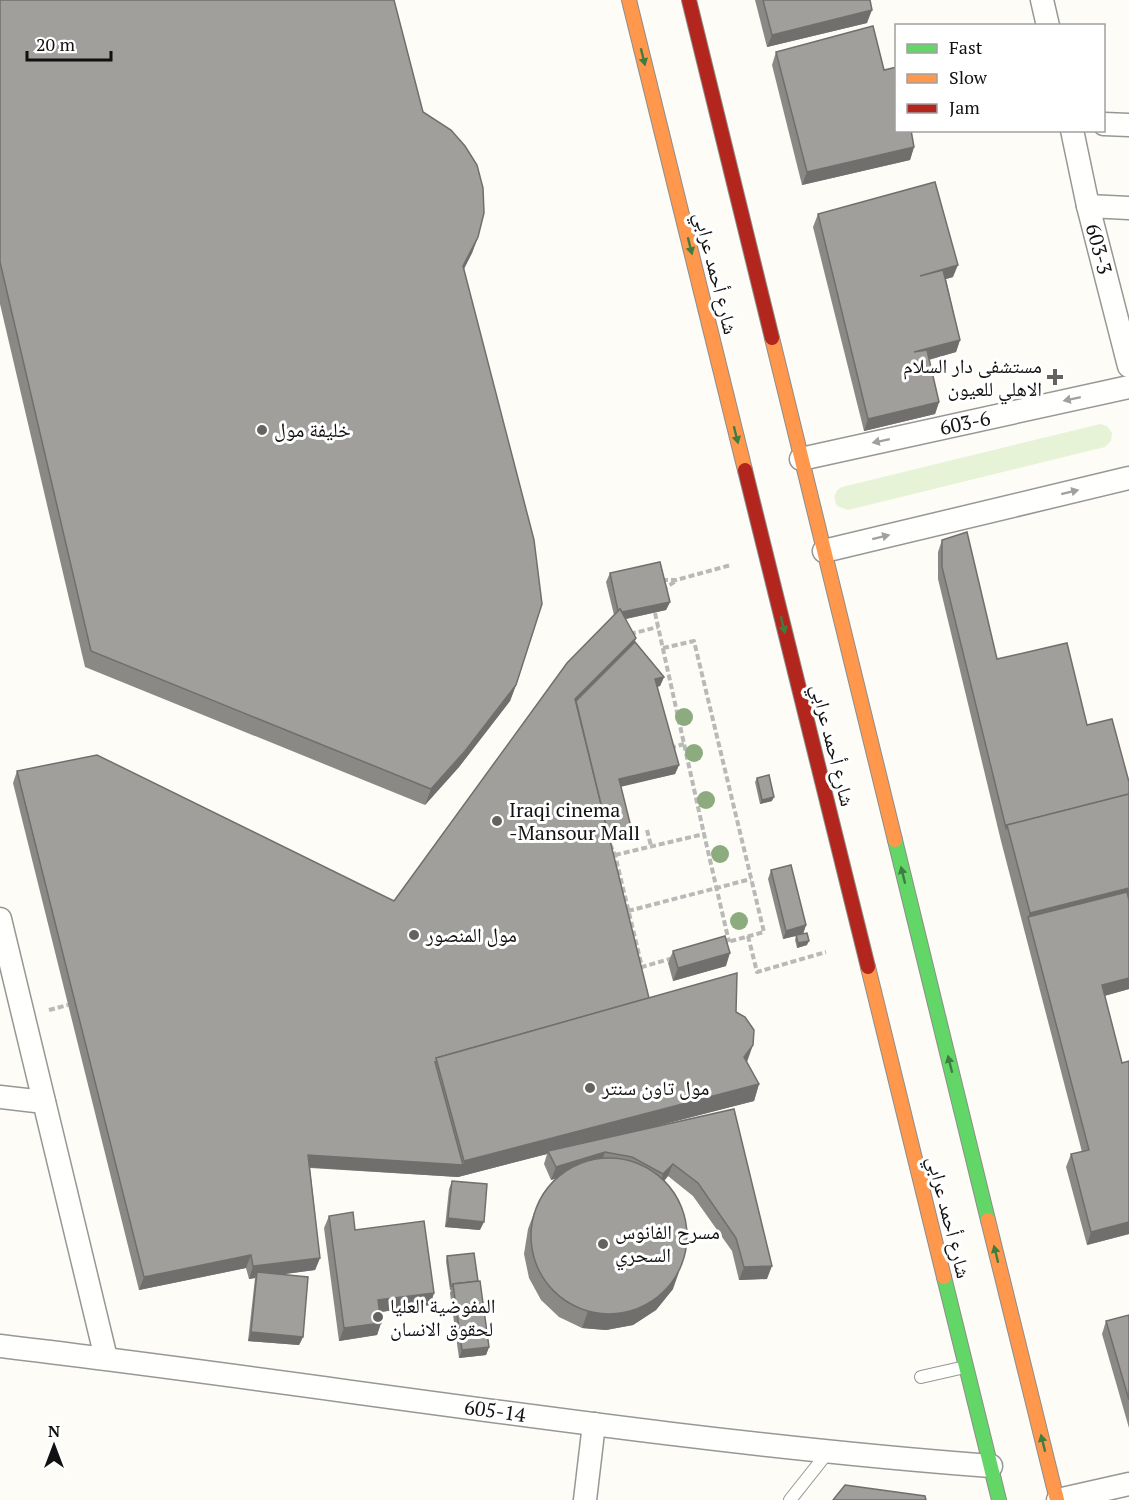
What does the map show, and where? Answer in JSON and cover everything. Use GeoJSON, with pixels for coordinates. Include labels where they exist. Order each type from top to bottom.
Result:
{"type":"FeatureCollection","features":[{"type":"Feature","properties":{"kind":"main road","name":"شارع أحمد عرابي"},"geometry":{"type":"LineString","coordinates":[[629,0],[999,1500]]}},
{"type":"Feature","properties":{"kind":"main road","name":"شارع أحمد عرابي"},"geometry":{"type":"LineString","coordinates":[[689,0],[1057,1500]]}},
{"type":"Feature","properties":{"kind":"street"},"geometry":{"type":"LineString","coordinates":[[1042,0],[1048,24]]}},
{"type":"Feature","properties":{"kind":"street"},"geometry":{"type":"LineString","coordinates":[[1105,124],[1129,124]]}},
{"type":"Feature","properties":{"kind":"street","name":"603-3"},"geometry":{"type":"LineString","coordinates":[[1072,132],[1088,206],[1129,366]]}},
{"type":"Feature","properties":{"kind":"street"},"geometry":{"type":"LineString","coordinates":[[1088,206],[1129,208]]}},
{"type":"Feature","properties":{"kind":"street","name":"603-6"},"geometry":{"type":"LineString","coordinates":[[801,459],[1129,387]]}},
{"type":"Feature","properties":{"kind":"street"},"geometry":{"type":"LineString","coordinates":[[824,551],[1129,477]]}},
{"type":"Feature","properties":{"kind":"street"},"geometry":{"type":"LineString","coordinates":[[0,919],[106,1359]]}},
{"type":"Feature","properties":{"kind":"street"},"geometry":{"type":"LineString","coordinates":[[0,1097],[44,1102]]}},
{"type":"Feature","properties":{"kind":"street","name":"605-14"},"geometry":{"type":"LineString","coordinates":[[0,1346],[594,1424],[828,1452],[991,1466]]}},
{"type":"Feature","properties":{"kind":"street"},"geometry":{"type":"LineString","coordinates":[[585,1500],[594,1424]]}},
{"type":"Feature","properties":{"kind":"street"},"geometry":{"type":"LineString","coordinates":[[1057,1500],[1129,1484]]}},
{"type":"Feature","properties":{"kind":"lane"},"geometry":{"type":"LineString","coordinates":[[921,1377],[966,1367]]}},
{"type":"Feature","properties":{"kind":"lane"},"geometry":{"type":"LineString","coordinates":[[790,1500],[828,1452]]}},
{"type":"Feature","properties":{"kind":"path"},"geometry":{"type":"LineString","coordinates":[[660,580],[676,580],[731,565]]}},
{"type":"Feature","properties":{"kind":"path"},"geometry":{"type":"LineString","coordinates":[[662,590],[676,580]]}},
{"type":"Feature","properties":{"kind":"path"},"geometry":{"type":"LineString","coordinates":[[655,613],[729,942]]}},
{"type":"Feature","properties":{"kind":"path"},"geometry":{"type":"LineString","coordinates":[[623,636],[658,627]]}},
{"type":"Feature","properties":{"kind":"path"},"geometry":{"type":"LineString","coordinates":[[663,648],[694,641],[764,932],[718,945]]}},
{"type":"Feature","properties":{"kind":"path"},"geometry":{"type":"LineString","coordinates":[[669,748],[684,744]]}},
{"type":"Feature","properties":{"kind":"path"},"geometry":{"type":"LineString","coordinates":[[647,830],[651,846]]}},
{"type":"Feature","properties":{"kind":"path"},"geometry":{"type":"LineString","coordinates":[[615,855],[704,834]]}},
{"type":"Feature","properties":{"kind":"path"},"geometry":{"type":"LineString","coordinates":[[608,841],[615,855],[642,968],[674,958]]}},
{"type":"Feature","properties":{"kind":"path"},"geometry":{"type":"LineString","coordinates":[[628,911],[751,879]]}},
{"type":"Feature","properties":{"kind":"path"},"geometry":{"type":"LineString","coordinates":[[616,898],[625,897]]}},
{"type":"Feature","properties":{"kind":"path"},"geometry":{"type":"LineString","coordinates":[[625,931],[633,930]]}},
{"type":"Feature","properties":{"kind":"path"},"geometry":{"type":"LineString","coordinates":[[748,936],[758,972],[826,952]]}},
{"type":"Feature","properties":{"kind":"green space"},"geometry":{"type":"Polygon","coordinates":[[[1100,424],[1107,426],[1112,433],[1111,441],[1105,447],[848,510],[837,506],[836,503],[836,493],[842,487],[1100,424]]]}},
{"type":"Feature","properties":{"kind":"building","name":"خليفة مول"},"geometry":{"type":"Polygon","coordinates":[[[0,0],[394,0],[423,112],[451,130],[465,146],[477,165],[483,188],[484,213],[478,237],[463,266],[534,540],[542,604],[516,685],[465,751],[431,789],[91,651],[0,262],[0,0]]]}},
{"type":"Feature","properties":{"kind":"building"},"geometry":{"type":"Polygon","coordinates":[[[763,0],[870,0],[872,10],[772,35],[763,0]]]}},
{"type":"Feature","properties":{"kind":"building"},"geometry":{"type":"Polygon","coordinates":[[[873,26],[884,70],[895,67],[895,132],[911,132],[914,147],[807,172],[776,52],[873,26]]]}},
{"type":"Feature","properties":{"kind":"building"},"geometry":{"type":"Polygon","coordinates":[[[935,182],[958,265],[920,276],[943,270],[960,340],[914,352],[927,350],[939,402],[868,419],[818,214],[935,182]]]}},
{"type":"Feature","properties":{"kind":"building"},"geometry":{"type":"Polygon","coordinates":[[[967,532],[997,659],[1067,643],[1087,725],[1112,719],[1129,782],[1129,794],[1007,825],[1006,828],[942,567],[942,540],[967,532]]]}},
{"type":"Feature","properties":{"kind":"building"},"geometry":{"type":"Polygon","coordinates":[[[660,562],[670,602],[618,611],[610,573],[660,562]]]}},
{"type":"Feature","properties":{"kind":"building"},"geometry":{"type":"Polygon","coordinates":[[[620,609],[636,638],[575,699],[649,998],[436,1058],[435,1062],[463,1165],[308,1155],[320,1258],[253,1266],[251,1255],[144,1277],[17,771],[97,755],[394,901],[567,663],[620,609]]]}},
{"type":"Feature","properties":{"kind":"building"},"geometry":{"type":"Polygon","coordinates":[[[635,642],[664,677],[655,679],[679,765],[619,779],[631,827],[608,833],[576,701],[635,642]]]}},
{"type":"Feature","properties":{"kind":"building"},"geometry":{"type":"Polygon","coordinates":[[[769,775],[774,797],[762,800],[757,778],[769,775]]]}},
{"type":"Feature","properties":{"kind":"building"},"geometry":{"type":"Polygon","coordinates":[[[1129,794],[1129,888],[1030,913],[1007,825],[1129,794]]]}},
{"type":"Feature","properties":{"kind":"building"},"geometry":{"type":"Polygon","coordinates":[[[791,865],[806,925],[786,931],[771,870],[791,865]]]}},
{"type":"Feature","properties":{"kind":"building"},"geometry":{"type":"Polygon","coordinates":[[[1127,892],[1129,900],[1129,978],[1102,985],[1122,1063],[1129,1061],[1129,1222],[1091,1232],[1071,1154],[1089,1150],[1028,917],[1127,892]]]}},
{"type":"Feature","properties":{"kind":"building"},"geometry":{"type":"Polygon","coordinates":[[[807,933],[809,941],[798,943],[796,935],[807,933]]]}},
{"type":"Feature","properties":{"kind":"building"},"geometry":{"type":"Polygon","coordinates":[[[725,936],[730,953],[678,968],[673,951],[725,936]]]}},
{"type":"Feature","properties":{"kind":"building","name":"مول تاون سنتر"},"geometry":{"type":"Polygon","coordinates":[[[737,973],[736,1012],[745,1017],[754,1030],[753,1045],[744,1057],[759,1084],[464,1161],[436,1058],[737,973]]]}},
{"type":"Feature","properties":{"kind":"building"},"geometry":{"type":"Polygon","coordinates":[[[734,1109],[772,1266],[744,1267],[736,1238],[698,1183],[673,1164],[663,1174],[632,1157],[605,1152],[556,1167],[548,1151],[734,1109]]]}},
{"type":"Feature","properties":{"kind":"building","name":"مسرح الفانوس السحري"},"geometry":{"type":"Polygon","coordinates":[[[609,1158],[639,1164],[664,1181],[681,1206],[687,1236],[681,1266],[664,1291],[639,1308],[609,1314],[579,1308],[554,1291],[537,1266],[531,1236],[537,1206],[554,1181],[579,1164],[609,1158]]]}},
{"type":"Feature","properties":{"kind":"building"},"geometry":{"type":"Polygon","coordinates":[[[452,1181],[487,1184],[484,1222],[448,1218],[452,1181]]]}},
{"type":"Feature","properties":{"kind":"building"},"geometry":{"type":"Polygon","coordinates":[[[353,1212],[355,1230],[424,1221],[434,1293],[378,1300],[381,1323],[344,1328],[329,1216],[353,1212]]]}},
{"type":"Feature","properties":{"kind":"building"},"geometry":{"type":"Polygon","coordinates":[[[474,1253],[478,1281],[451,1286],[447,1256],[474,1253]]]}},
{"type":"Feature","properties":{"kind":"building"},"geometry":{"type":"Polygon","coordinates":[[[257,1272],[308,1277],[303,1337],[251,1332],[257,1272]]]}},
{"type":"Feature","properties":{"kind":"building"},"geometry":{"type":"Polygon","coordinates":[[[480,1281],[489,1347],[462,1350],[453,1284],[480,1281]]]}},
{"type":"Feature","properties":{"kind":"building"},"geometry":{"type":"Polygon","coordinates":[[[1129,1315],[1129,1400],[1106,1321],[1129,1315]]]}},
{"type":"Feature","properties":{"kind":"building"},"geometry":{"type":"Polygon","coordinates":[[[845,1485],[925,1496],[926,1500],[833,1500],[845,1485]]]}},
{"type":"Feature","properties":{"kind":"traffic: fast"},"geometry":{"type":"LineString","coordinates":[[895,840],[988,1220]]}},
{"type":"Feature","properties":{"kind":"traffic: fast"},"geometry":{"type":"LineString","coordinates":[[944,1277],[999,1500]]}},
{"type":"Feature","properties":{"kind":"traffic: slow"},"geometry":{"type":"LineString","coordinates":[[629,0],[745,470]]}},
{"type":"Feature","properties":{"kind":"traffic: slow"},"geometry":{"type":"LineString","coordinates":[[772,338],[895,840]]}},
{"type":"Feature","properties":{"kind":"traffic: slow"},"geometry":{"type":"LineString","coordinates":[[868,967],[944,1277]]}},
{"type":"Feature","properties":{"kind":"traffic: slow"},"geometry":{"type":"LineString","coordinates":[[988,1220],[1057,1500]]}},
{"type":"Feature","properties":{"kind":"traffic: jam"},"geometry":{"type":"LineString","coordinates":[[689,0],[772,338]]}},
{"type":"Feature","properties":{"kind":"traffic: jam"},"geometry":{"type":"LineString","coordinates":[[745,470],[868,967]]}},
{"type":"Feature","properties":{"kind":"place","name":"مستشفى دار السلام الاهلي للعيون"},"geometry":{"type":"Point","coordinates":[1055,377]}},
{"type":"Feature","properties":{"kind":"place","name":"خليفة مول"},"geometry":{"type":"Point","coordinates":[262,430]}},
{"type":"Feature","properties":{"kind":"place","name":"Iraqi cinema -Mansour Mall"},"geometry":{"type":"Point","coordinates":[497,821]}},
{"type":"Feature","properties":{"kind":"place","name":"مول المنصور"},"geometry":{"type":"Point","coordinates":[414,935]}},
{"type":"Feature","properties":{"kind":"place","name":"مول تاون سنتر"},"geometry":{"type":"Point","coordinates":[590,1088]}},
{"type":"Feature","properties":{"kind":"place","name":"مسرح الفانوس السحري"},"geometry":{"type":"Point","coordinates":[603,1244]}},
{"type":"Feature","properties":{"kind":"place","name":"المفوضية العليا لحقوق الانسان"},"geometry":{"type":"Point","coordinates":[378,1317]}}]}
